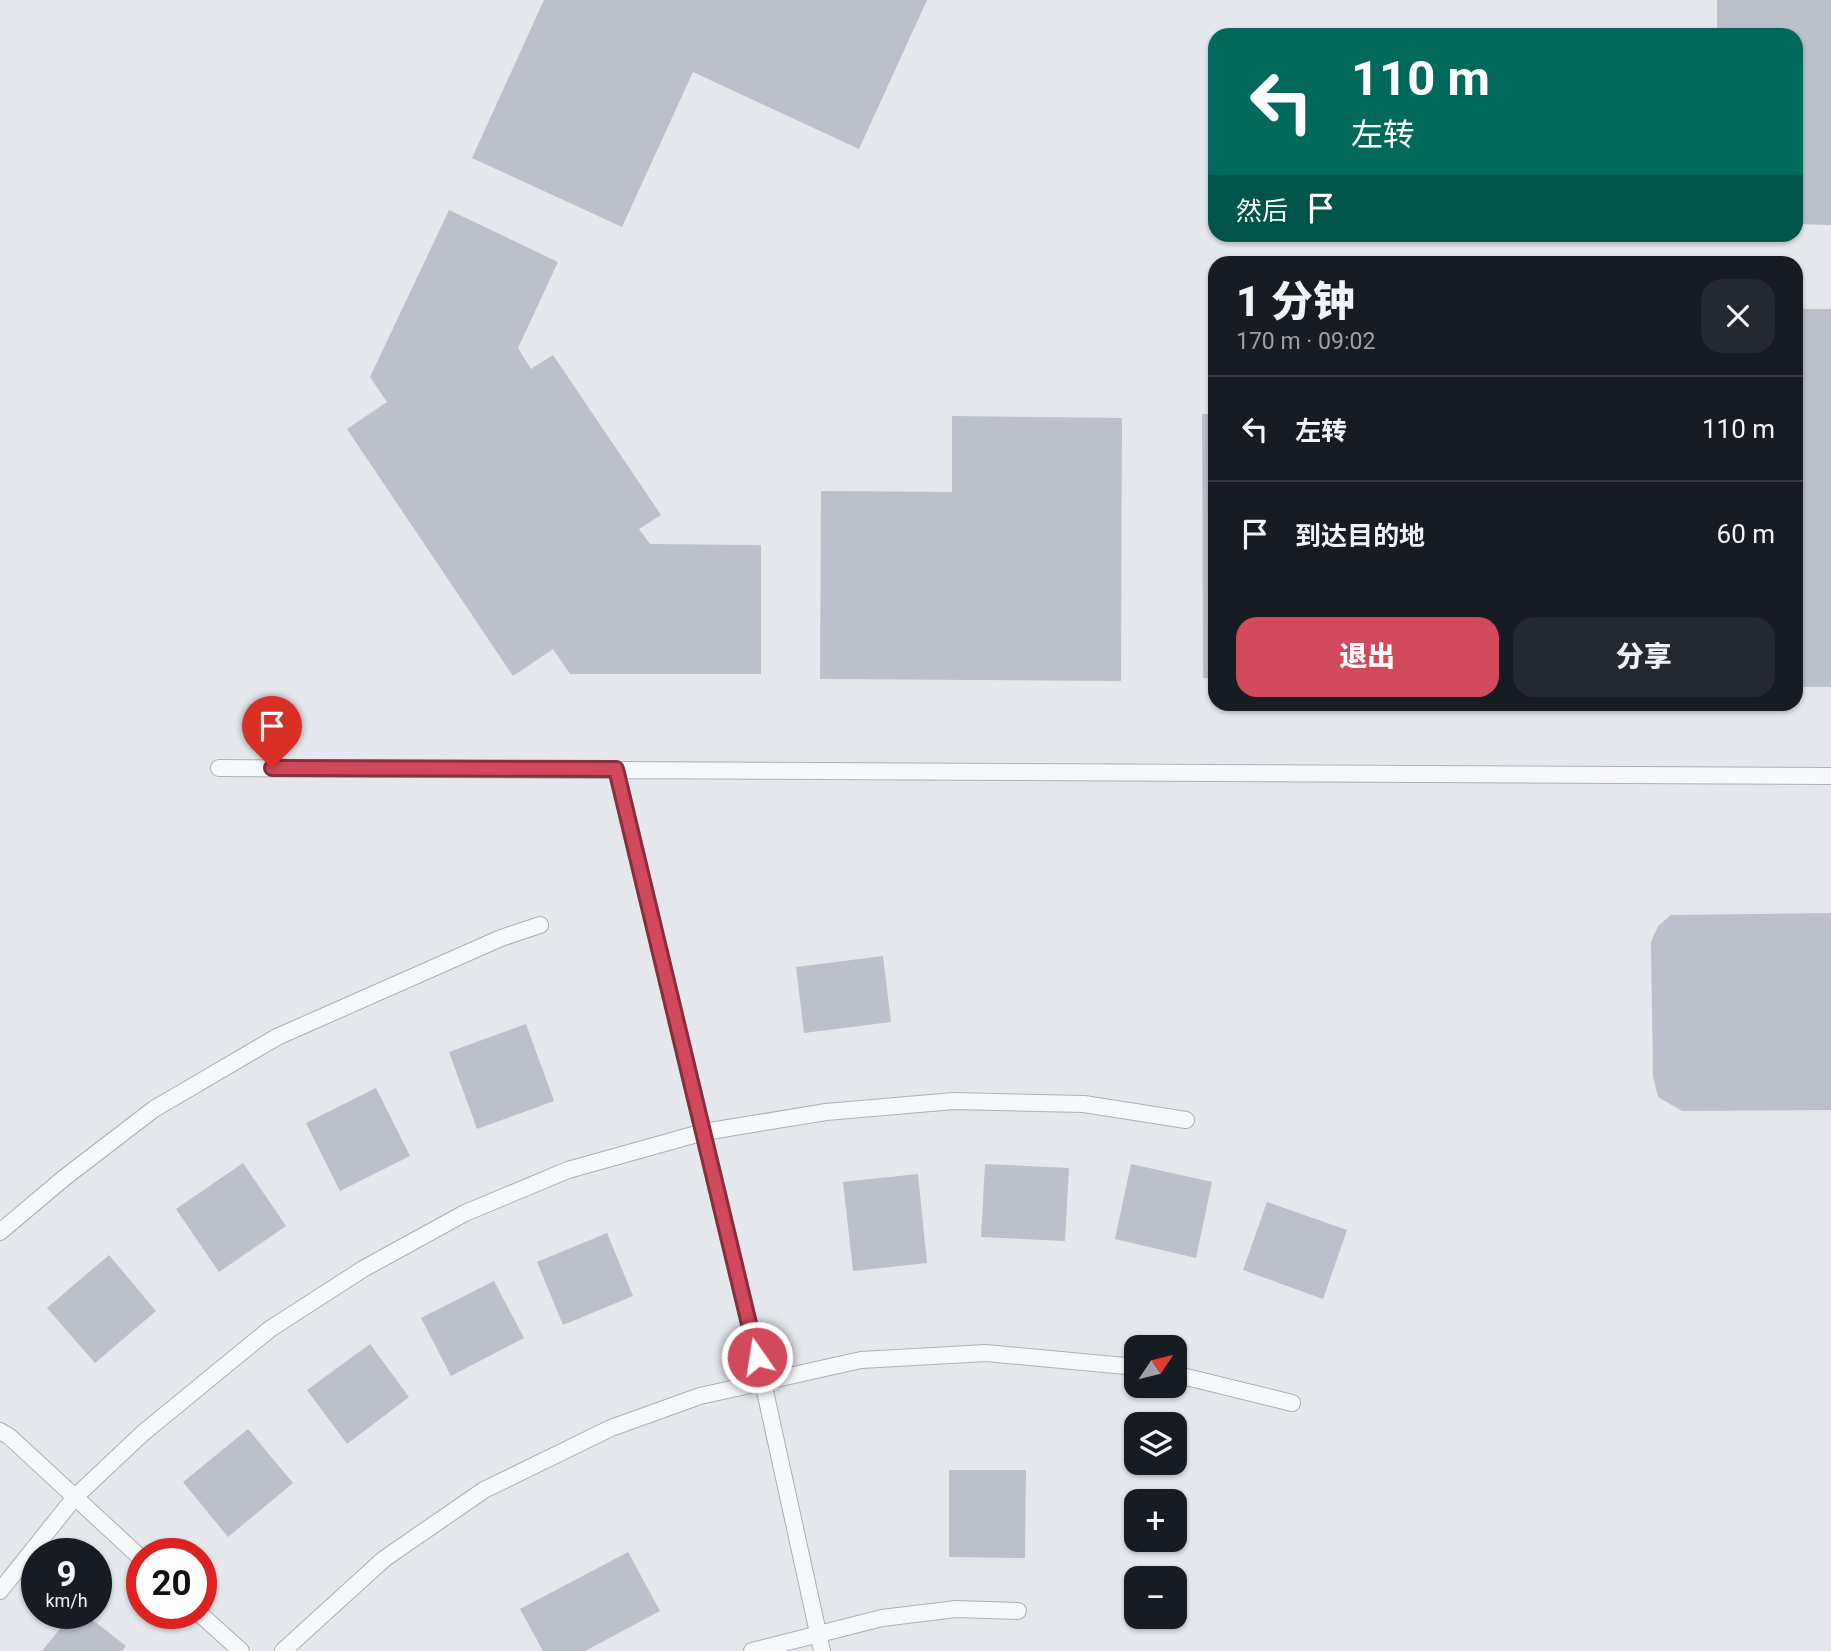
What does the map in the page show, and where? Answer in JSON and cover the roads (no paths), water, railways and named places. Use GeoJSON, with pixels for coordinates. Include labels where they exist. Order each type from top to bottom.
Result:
{"type":"FeatureCollection","features":[{"type":"Feature","properties":{"kind":"lane"},"geometry":{"type":"LineString","coordinates":[[219,768],[1831,776]]}},
{"type":"Feature","properties":{"kind":"lane"},"geometry":{"type":"LineString","coordinates":[[616,769],[763,1382],[822,1651]]}},
{"type":"Feature","properties":{"kind":"lane"},"geometry":{"type":"LineString","coordinates":[[0,1232],[64,1178],[154,1109],[277,1037],[501,938],[540,925]]}},
{"type":"Feature","properties":{"kind":"lane"},"geometry":{"type":"LineString","coordinates":[[0,1591],[75,1497],[143,1433],[270,1329],[363,1269],[466,1213],[568,1170],[704,1132],[826,1112],[954,1101],[1084,1104],[1186,1120]]}},
{"type":"Feature","properties":{"kind":"lane"},"geometry":{"type":"LineString","coordinates":[[283,1651],[384,1559],[484,1490],[611,1428],[700,1396],[861,1360],[986,1353],[1124,1366]]}},
{"type":"Feature","properties":{"kind":"lane"},"geometry":{"type":"LineString","coordinates":[[1187,1377],[1292,1403]]}},
{"type":"Feature","properties":{"kind":"lane"},"geometry":{"type":"LineString","coordinates":[[0,1431],[126,1544]]}},
{"type":"Feature","properties":{"kind":"lane"},"geometry":{"type":"LineString","coordinates":[[752,1651],[882,1618],[956,1609],[1018,1611]]}},
{"type":"Feature","properties":{"kind":"lane"},"geometry":{"type":"LineString","coordinates":[[217,1629],[241,1651]]}}]}
